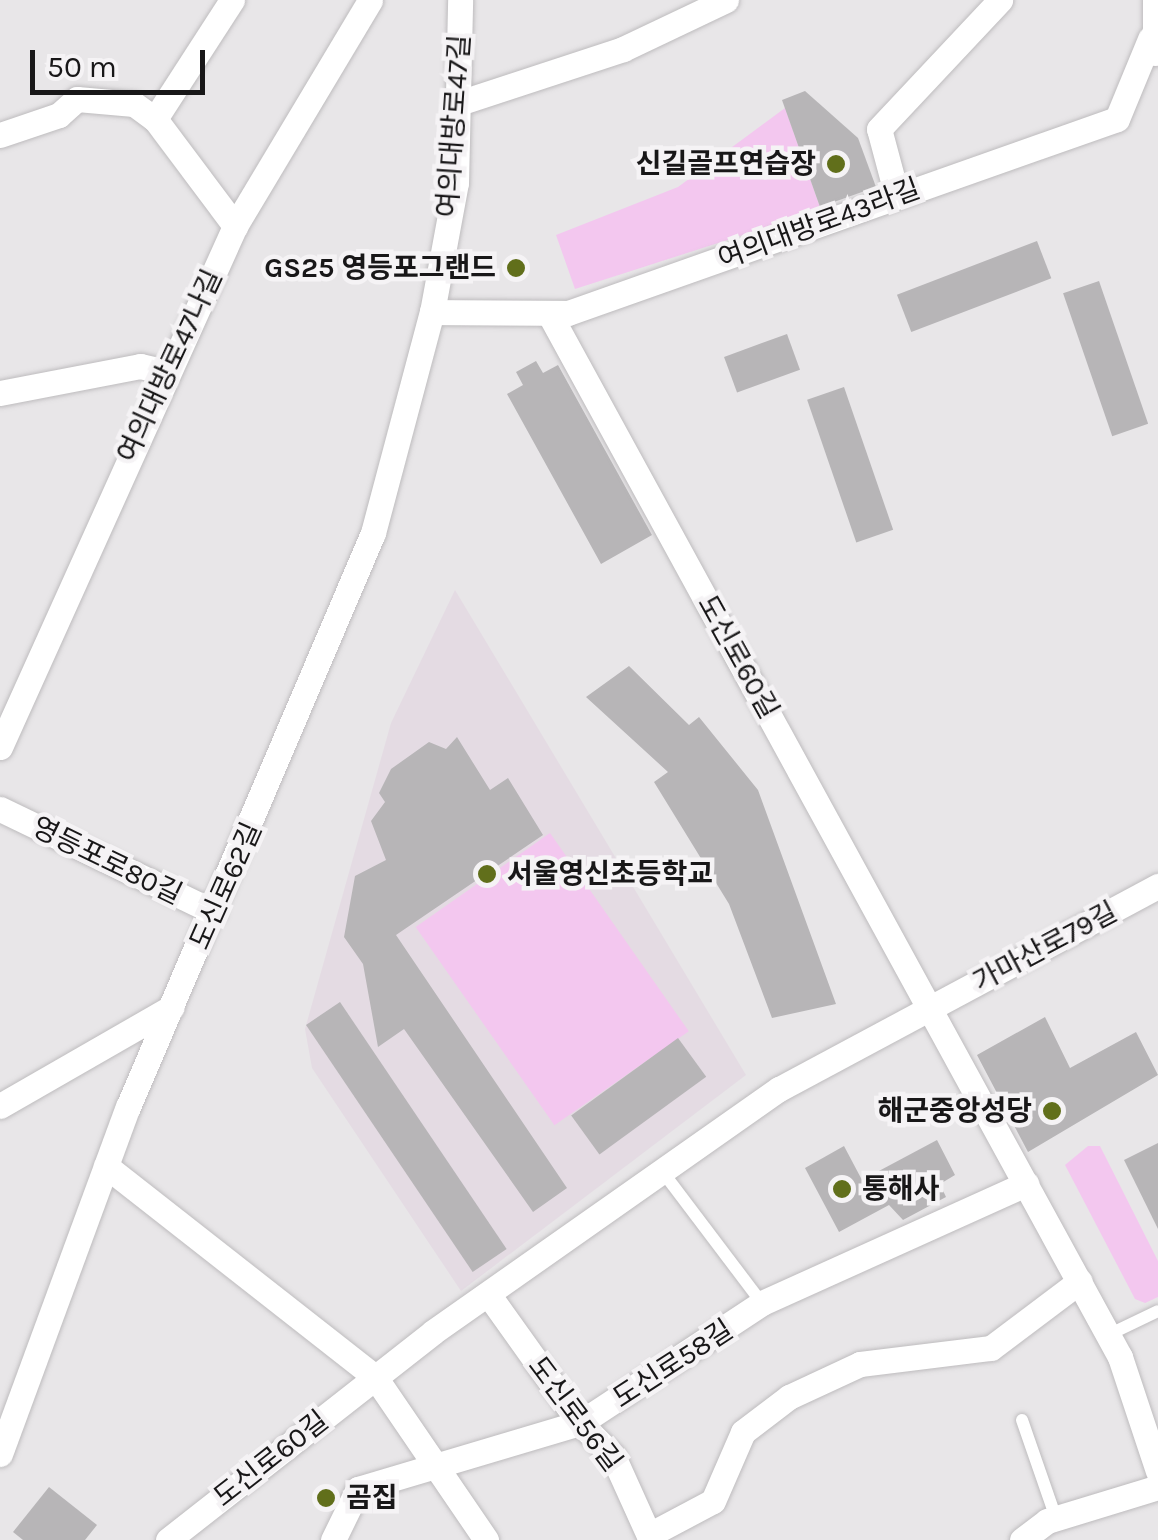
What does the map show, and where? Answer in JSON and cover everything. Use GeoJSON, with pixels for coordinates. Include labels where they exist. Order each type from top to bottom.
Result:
{"type":"FeatureCollection","features":[{"type":"Feature","properties":{"kind":"street"},"geometry":{"type":"LineString","coordinates":[[155,119],[232,0]]}},
{"type":"Feature","properties":{"kind":"street","name":"여의대방로47나길"},"geometry":{"type":"LineString","coordinates":[[0,747],[235,226],[370,0]]}},
{"type":"Feature","properties":{"kind":"street","name":"여의대방로47길"},"geometry":{"type":"LineString","coordinates":[[432,312],[456,183],[460,0]]}},
{"type":"Feature","properties":{"kind":"street"},"geometry":{"type":"LineString","coordinates":[[459,102],[623,49],[726,0]]}},
{"type":"Feature","properties":{"kind":"street"},"geometry":{"type":"LineString","coordinates":[[897,196],[879,129],[1000,0]]}},
{"type":"Feature","properties":{"kind":"street","name":"여의대방로43라길"},"geometry":{"type":"LineString","coordinates":[[432,312],[550,314],[1117,119],[1154,51],[1155,0]]}},
{"type":"Feature","properties":{"kind":"street"},"geometry":{"type":"LineString","coordinates":[[0,135],[59,116],[77,99],[134,104],[155,119],[235,226]]}},
{"type":"Feature","properties":{"kind":"street","name":"도신로62길"},"geometry":{"type":"LineString","coordinates":[[0,1454],[106,1166],[373,533],[432,312]]}},
{"type":"Feature","properties":{"kind":"street","name":"도신로60길"},"geometry":{"type":"LineString","coordinates":[[168,1540],[375,1377],[488,1294],[779,1089],[929,1003],[550,314]]}},
{"type":"Feature","properties":{"kind":"street"},"geometry":{"type":"LineString","coordinates":[[0,393],[140,366],[167,372]]}},
{"type":"Feature","properties":{"kind":"street","name":"영등포로80길"},"geometry":{"type":"LineString","coordinates":[[0,809],[214,912]]}},
{"type":"Feature","properties":{"kind":"street","name":"가마산로79길"},"geometry":{"type":"LineString","coordinates":[[929,1003],[1158,886]]}},
{"type":"Feature","properties":{"kind":"street"},"geometry":{"type":"LineString","coordinates":[[929,1003],[1108,1335],[1158,1470]]}},
{"type":"Feature","properties":{"kind":"street"},"geometry":{"type":"LineString","coordinates":[[0,1106],[172,1007]]}},
{"type":"Feature","properties":{"kind":"street"},"geometry":{"type":"LineString","coordinates":[[106,1166],[375,1377],[486,1540]]}},
{"type":"Feature","properties":{"kind":"street","name":"도신로58길"},"geometry":{"type":"LineString","coordinates":[[333,1540],[358,1489],[434,1462],[580,1424],[762,1303],[1026,1184]]}},
{"type":"Feature","properties":{"kind":"street"},"geometry":{"type":"LineString","coordinates":[[650,1538],[713,1501],[744,1432],[789,1397],[860,1364],[991,1348],[1080,1281]]}},
{"type":"Feature","properties":{"kind":"street","name":"도신로56길"},"geometry":{"type":"LineString","coordinates":[[488,1294],[580,1424],[613,1456],[650,1538]]}},
{"type":"Feature","properties":{"kind":"street"},"geometry":{"type":"LineString","coordinates":[[1022,1540],[1056,1518],[1158,1487]]}},
{"type":"Feature","properties":{"kind":"lane"},"geometry":{"type":"LineString","coordinates":[[662,1172],[762,1303]]}},
{"type":"Feature","properties":{"kind":"lane"},"geometry":{"type":"LineString","coordinates":[[1108,1335],[1158,1311]]}},
{"type":"Feature","properties":{"kind":"lane"},"geometry":{"type":"LineString","coordinates":[[1022,1420],[1056,1518]]}},
{"type":"Feature","properties":{"kind":"shaded area"},"geometry":{"type":"Polygon","coordinates":[[[785,108],[821,210],[575,289],[556,235],[678,187],[785,108]]]}},
{"type":"Feature","properties":{"kind":"shaded area","name":"서울영신초등학교"},"geometry":{"type":"Polygon","coordinates":[[[455,590],[746,1075],[461,1291],[312,1068],[305,1029],[391,723],[455,590]]]}},
{"type":"Feature","properties":{"kind":"shaded area"},"geometry":{"type":"Polygon","coordinates":[[[550,833],[689,1031],[554,1125],[416,927],[550,833]]]}},
{"type":"Feature","properties":{"kind":"shaded area"},"geometry":{"type":"Polygon","coordinates":[[[1088,1146],[1100,1146],[1158,1261],[1158,1297],[1145,1303],[1135,1299],[1065,1165],[1088,1146]]]}},
{"type":"Feature","properties":{"kind":"building","name":"신길골프연습장"},"geometry":{"type":"Polygon","coordinates":[[[805,91],[858,138],[876,187],[820,207],[782,100],[805,91]]]}},
{"type":"Feature","properties":{"kind":"building"},"geometry":{"type":"Polygon","coordinates":[[[1037,241],[1051,278],[911,332],[897,295],[1037,241]]]}},
{"type":"Feature","properties":{"kind":"building"},"geometry":{"type":"Polygon","coordinates":[[[1099,281],[1148,424],[1112,436],[1063,293],[1099,281]]]}},
{"type":"Feature","properties":{"kind":"building"},"geometry":{"type":"Polygon","coordinates":[[[787,334],[800,370],[737,393],[724,357],[787,334]]]}},
{"type":"Feature","properties":{"kind":"building"},"geometry":{"type":"Polygon","coordinates":[[[536,361],[543,373],[558,365],[652,535],[601,564],[507,394],[523,385],[516,372],[536,361]]]}},
{"type":"Feature","properties":{"kind":"building"},"geometry":{"type":"Polygon","coordinates":[[[844,387],[893,530],[856,542],[807,400],[844,387]]]}},
{"type":"Feature","properties":{"kind":"building"},"geometry":{"type":"Polygon","coordinates":[[[629,666],[689,725],[699,717],[758,790],[836,1004],[772,1018],[729,904],[654,782],[668,772],[586,697],[629,666]]]}},
{"type":"Feature","properties":{"kind":"building"},"geometry":{"type":"Polygon","coordinates":[[[457,737],[490,790],[508,778],[543,835],[396,935],[567,1188],[533,1212],[404,1029],[378,1047],[363,964],[344,937],[355,876],[386,860],[371,821],[385,802],[379,793],[391,769],[429,742],[446,749],[457,737]]]}},
{"type":"Feature","properties":{"kind":"building"},"geometry":{"type":"Polygon","coordinates":[[[340,1002],[507,1249],[473,1272],[306,1025],[340,1002]]]}},
{"type":"Feature","properties":{"kind":"building","name":"해군중앙성당"},"geometry":{"type":"Polygon","coordinates":[[[1045,1017],[1070,1068],[1136,1032],[1158,1075],[1028,1152],[977,1055],[1045,1017]]]}},
{"type":"Feature","properties":{"kind":"building"},"geometry":{"type":"Polygon","coordinates":[[[678,1038],[706,1077],[599,1154],[571,1116],[678,1038]]]}},
{"type":"Feature","properties":{"kind":"building"},"geometry":{"type":"Polygon","coordinates":[[[937,1140],[955,1175],[940,1184],[946,1197],[903,1220],[889,1205],[839,1232],[805,1168],[844,1146],[862,1180],[937,1140]]]}},
{"type":"Feature","properties":{"kind":"building"},"geometry":{"type":"Polygon","coordinates":[[[1158,1143],[1158,1229],[1124,1160],[1158,1143]]]}},
{"type":"Feature","properties":{"kind":"building"},"geometry":{"type":"Polygon","coordinates":[[[49,1487],[97,1525],[85,1540],[23,1540],[13,1532],[49,1487]]]}},
{"type":"Feature","properties":{"kind":"place","name":"신길골프연습장"},"geometry":{"type":"Point","coordinates":[836,164]}},
{"type":"Feature","properties":{"kind":"place","name":"GS25 영등포그랜드"},"geometry":{"type":"Point","coordinates":[516,268]}},
{"type":"Feature","properties":{"kind":"place","name":"서울영신초등학교"},"geometry":{"type":"Point","coordinates":[487,874]}},
{"type":"Feature","properties":{"kind":"place","name":"해군중앙성당"},"geometry":{"type":"Point","coordinates":[1052,1111]}},
{"type":"Feature","properties":{"kind":"place","name":"통해사"},"geometry":{"type":"Point","coordinates":[842,1189]}},
{"type":"Feature","properties":{"kind":"place","name":"곰집"},"geometry":{"type":"Point","coordinates":[326,1498]}}]}
